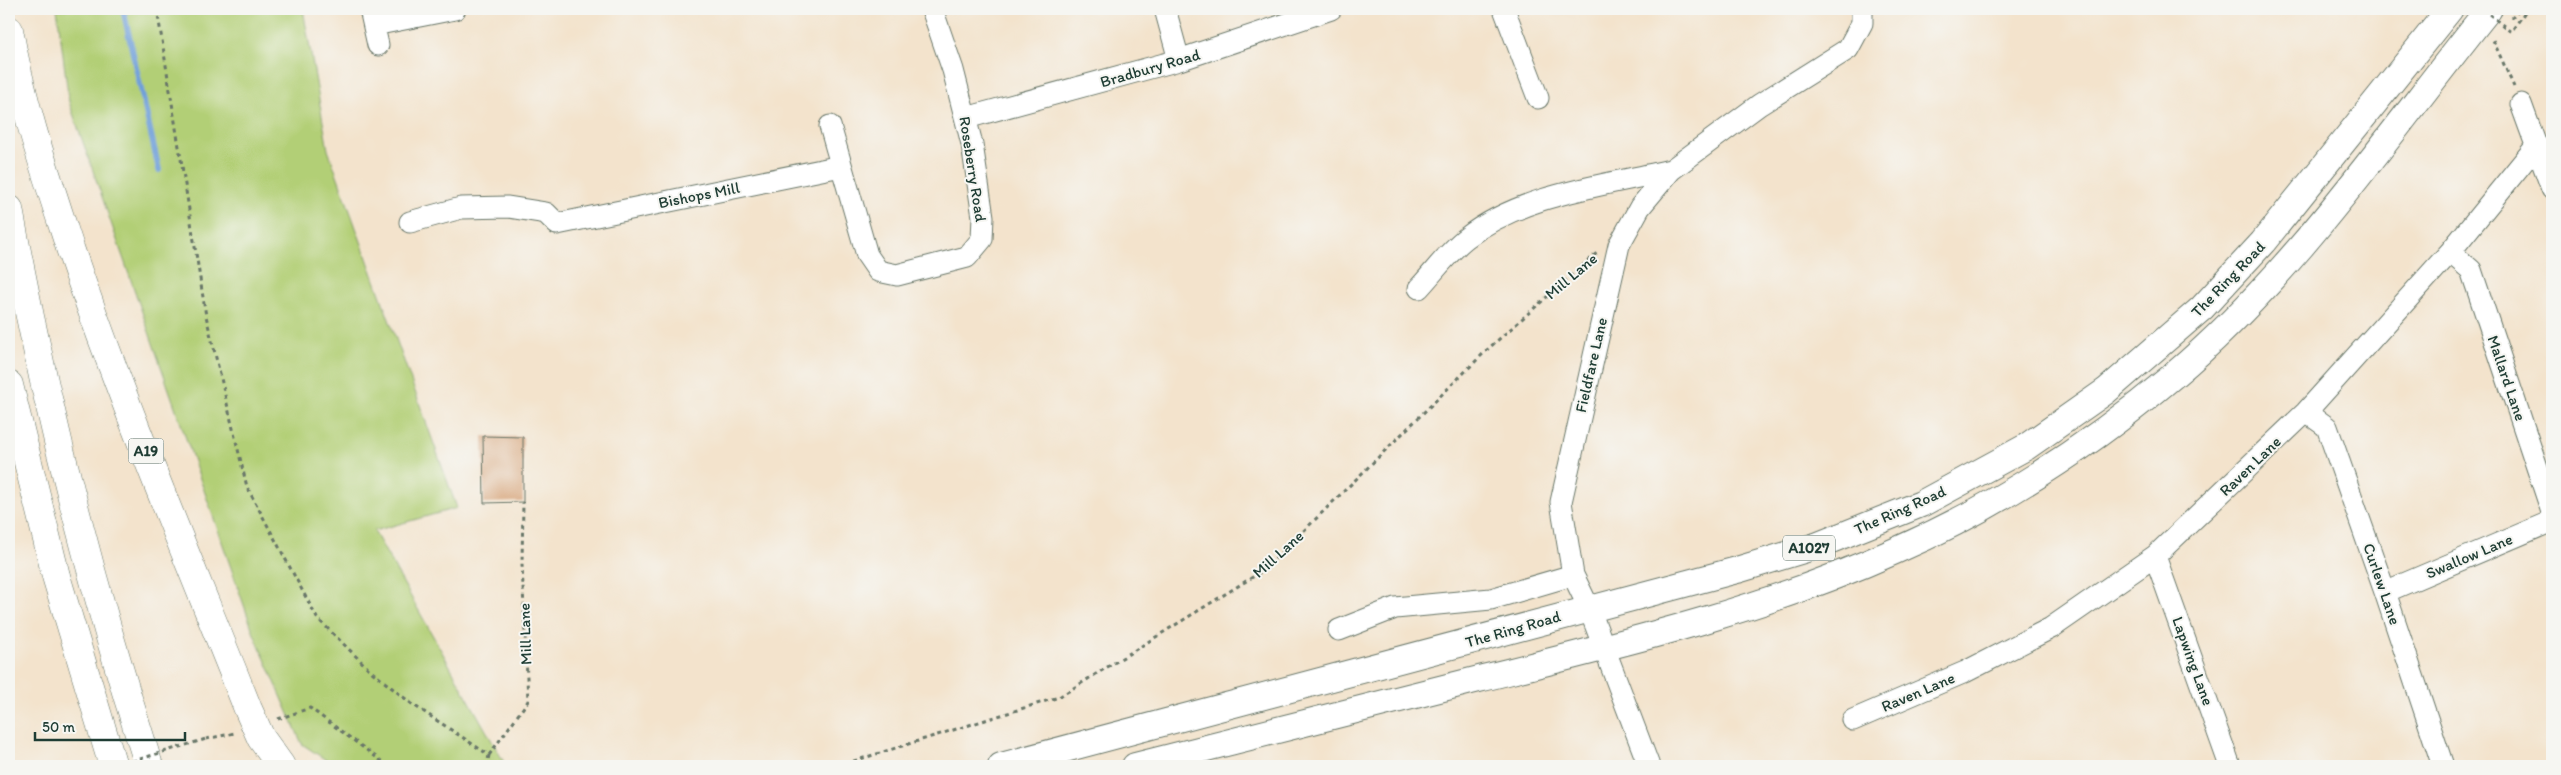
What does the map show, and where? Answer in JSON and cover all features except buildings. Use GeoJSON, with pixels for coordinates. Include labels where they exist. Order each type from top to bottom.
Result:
{"type":"FeatureCollection","features":[{"type":"Feature","properties":{"kind":"highway","name":"A19"},"geometry":{"type":"LineString","coordinates":[[9,30],[14,62],[33,127],[88,299],[248,709],[261,738],[281,766]]}},
{"type":"Feature","properties":{"kind":"highway"},"geometry":{"type":"LineString","coordinates":[[9,209],[67,477],[90,568],[149,766]]}},
{"type":"Feature","properties":{"kind":"highway"},"geometry":{"type":"LineString","coordinates":[[9,385],[56,576],[113,766]]}},
{"type":"Feature","properties":{"kind":"main road","name":"The Ring Road"},"geometry":{"type":"LineString","coordinates":[[1001,766],[1737,570],[1816,546],[1921,504],[2026,447],[2106,391],[2202,308],[2264,242],[2450,9]]}},
{"type":"Feature","properties":{"kind":"main road","name":"The Ring Road"},"geometry":{"type":"LineString","coordinates":[[1135,766],[1604,648],[1748,608],[1896,551],[2007,494],[2077,449],[2176,373],[2233,320],[2328,213],[2490,9]]}},
{"type":"Feature","properties":{"kind":"street"},"geometry":{"type":"LineString","coordinates":[[374,26],[456,9]]}},
{"type":"Feature","properties":{"kind":"street","name":"Roseberry Road"},"geometry":{"type":"LineString","coordinates":[[841,166],[867,255],[878,271],[897,275],[967,257],[982,239],[983,217],[966,118],[932,9]]}},
{"type":"Feature","properties":{"kind":"street"},"geometry":{"type":"LineString","coordinates":[[1165,9],[1179,60]]}},
{"type":"Feature","properties":{"kind":"street","name":"Bradbury Road"},"geometry":{"type":"LineString","coordinates":[[966,118],[1179,60],[1331,9]]}},
{"type":"Feature","properties":{"kind":"street"},"geometry":{"type":"LineString","coordinates":[[1504,9],[1538,98]]}},
{"type":"Feature","properties":{"kind":"street"},"geometry":{"type":"LineString","coordinates":[[1419,288],[1465,239],[1500,216],[1529,203],[1671,170],[1759,105],[1848,49],[1862,22],[1862,9]]}},
{"type":"Feature","properties":{"kind":"street"},"geometry":{"type":"LineString","coordinates":[[2521,104],[2552,189]]}},
{"type":"Feature","properties":{"kind":"street"},"geometry":{"type":"LineString","coordinates":[[830,126],[841,166]]}},
{"type":"Feature","properties":{"kind":"street","name":"Raven Lane"},"geometry":{"type":"LineString","coordinates":[[1853,720],[1965,672],[2051,628],[2155,556],[2306,412],[2450,252],[2537,145]]}},
{"type":"Feature","properties":{"kind":"street","name":"Bishops Mill"},"geometry":{"type":"LineString","coordinates":[[410,222],[461,208],[508,207],[546,213],[556,224],[841,166]]}},
{"type":"Feature","properties":{"kind":"street","name":"Fieldfare Lane"},"geometry":{"type":"LineString","coordinates":[[1590,608],[1573,575],[1560,502],[1619,244],[1640,207],[1671,170]]}},
{"type":"Feature","properties":{"kind":"street","name":"Mallard Lane"},"geometry":{"type":"LineString","coordinates":[[2450,252],[2471,270],[2552,512]]}},
{"type":"Feature","properties":{"kind":"street","name":"Curlew Lane"},"geometry":{"type":"LineString","coordinates":[[2306,412],[2327,427],[2443,766]]}},
{"type":"Feature","properties":{"kind":"street","name":"Swallow Lane"},"geometry":{"type":"LineString","coordinates":[[2385,592],[2552,521]]}},
{"type":"Feature","properties":{"kind":"street","name":"Lapwing Lane"},"geometry":{"type":"LineString","coordinates":[[2155,556],[2230,766]]}},
{"type":"Feature","properties":{"kind":"street"},"geometry":{"type":"LineString","coordinates":[[1339,630],[1395,608],[1491,599],[1573,575]]}},
{"type":"Feature","properties":{"kind":"street"},"geometry":{"type":"LineString","coordinates":[[1590,608],[1649,766]]}},
{"type":"Feature","properties":{"kind":"path"},"geometry":{"type":"LineString","coordinates":[[157,9],[206,316],[247,487],[317,618],[372,672],[412,704],[489,754]]}},
{"type":"Feature","properties":{"kind":"path"},"geometry":{"type":"LineString","coordinates":[[2483,9],[2511,32],[2527,9]]}},
{"type":"Feature","properties":{"kind":"path"},"geometry":{"type":"LineString","coordinates":[[2532,9],[2538,9]]}},
{"type":"Feature","properties":{"kind":"path"},"geometry":{"type":"LineString","coordinates":[[2492,37],[2521,104]]}},
{"type":"Feature","properties":{"kind":"path","name":"Mill Lane"},"geometry":{"type":"LineString","coordinates":[[838,766],[1059,697],[1264,570],[1498,340],[1594,254],[1619,244]]}},
{"type":"Feature","properties":{"kind":"path","name":"Mill Lane"},"geometry":{"type":"LineString","coordinates":[[487,766],[489,754],[528,701],[522,564],[523,502]]}},
{"type":"Feature","properties":{"kind":"path"},"geometry":{"type":"LineString","coordinates":[[277,719],[310,708],[388,766]]}},
{"type":"Feature","properties":{"kind":"path"},"geometry":{"type":"LineString","coordinates":[[117,766],[206,739],[236,733]]}},
{"type":"Feature","properties":{"kind":"green space"},"geometry":{"type":"Polygon","coordinates":[[[57,9],[303,9],[328,150],[457,508],[374,531],[506,766],[335,766],[302,744],[254,634],[69,102],[57,9]]]}},
{"type":"Feature","properties":{"kind":"waterway"},"geometry":{"type":"LineString","coordinates":[[123,9],[159,170]]}}]}
